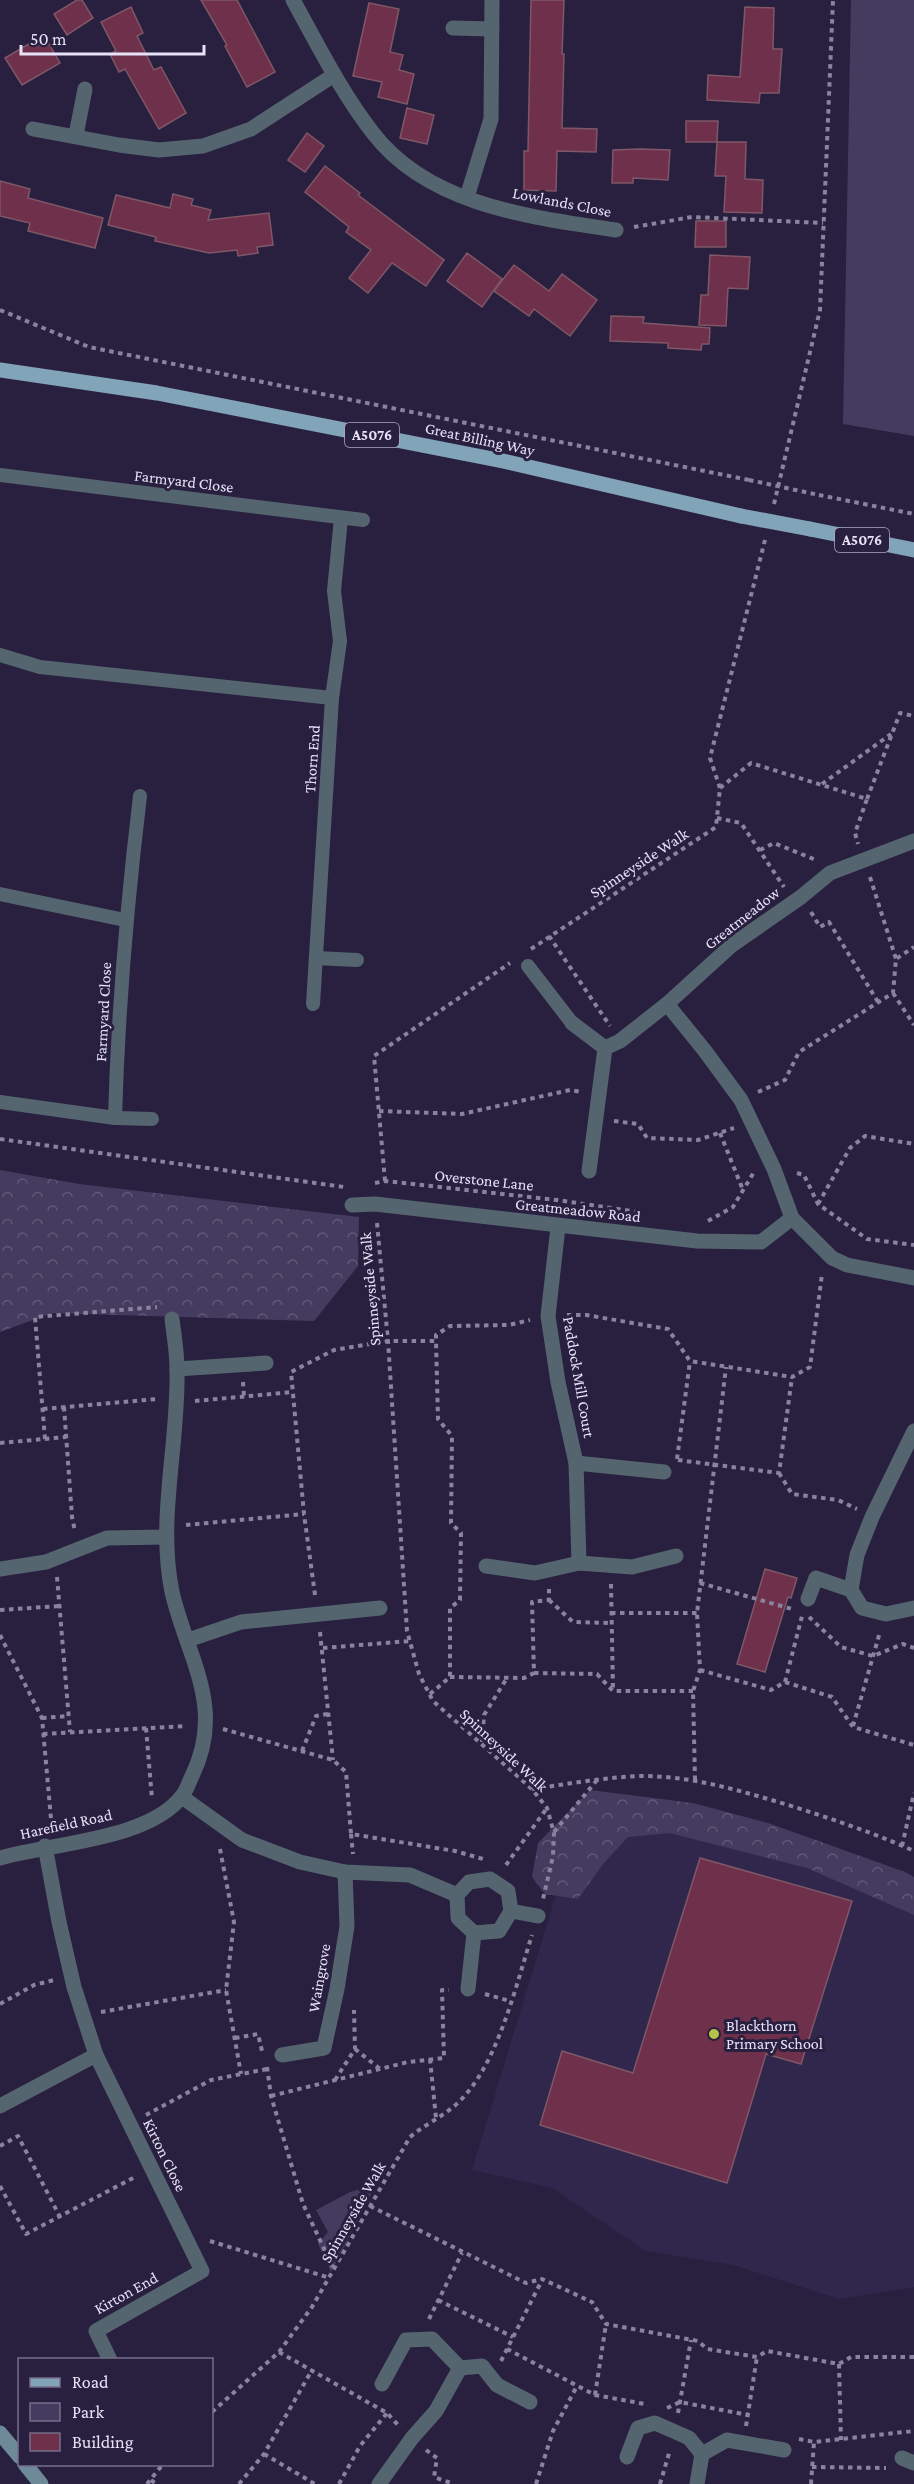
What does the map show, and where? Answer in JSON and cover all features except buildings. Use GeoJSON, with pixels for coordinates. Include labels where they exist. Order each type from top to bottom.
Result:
{"type":"FeatureCollection","features":[{"type":"Feature","properties":{"kind":"main road","name":"Great Billing Way"},"geometry":{"type":"LineString","coordinates":[[0,370],[169,395],[503,461],[741,516],[914,550]]}},
{"type":"Feature","properties":{"kind":"street","name":"Lowlands Close"},"geometry":{"type":"LineString","coordinates":[[293,0],[334,75],[373,134],[406,165],[437,186],[525,216],[616,230]]}},
{"type":"Feature","properties":{"kind":"street"},"geometry":{"type":"LineString","coordinates":[[466,197],[491,119],[492,0]]}},
{"type":"Feature","properties":{"kind":"street"},"geometry":{"type":"LineString","coordinates":[[453,28],[492,29]]}},
{"type":"Feature","properties":{"kind":"street"},"geometry":{"type":"LineString","coordinates":[[33,129],[76,135],[119,146],[159,150],[203,146],[251,129],[334,75]]}},
{"type":"Feature","properties":{"kind":"street"},"geometry":{"type":"LineString","coordinates":[[76,135],[85,89]]}},
{"type":"Feature","properties":{"kind":"street","name":"Greatmeadow"},"geometry":{"type":"LineString","coordinates":[[605,1048],[620,1041],[667,1004],[732,945],[830,873],[914,841]]}},
{"type":"Feature","properties":{"kind":"street"},"geometry":{"type":"LineString","coordinates":[[667,1004],[741,1100],[774,1169],[792,1218],[832,1258],[847,1265],[914,1278]]}},
{"type":"Feature","properties":{"kind":"street"},"geometry":{"type":"LineString","coordinates":[[572,1023],[605,1048],[597,1093],[589,1172]]}},
{"type":"Feature","properties":{"kind":"street","name":"Greatmeadow Road"},"geometry":{"type":"LineString","coordinates":[[352,1205],[375,1204],[558,1227],[697,1241],[761,1242],[792,1218]]}},
{"type":"Feature","properties":{"kind":"street","name":"Paddock Mill Court"},"geometry":{"type":"LineString","coordinates":[[558,1227],[548,1316],[558,1382],[576,1462],[579,1563]]}},
{"type":"Feature","properties":{"kind":"street","name":"Harefield Road"},"geometry":{"type":"LineString","coordinates":[[0,1858],[49,1846],[102,1837],[154,1820],[182,1797],[201,1758],[206,1725],[202,1683],[172,1591],[167,1532],[177,1369],[172,1319]]}},
{"type":"Feature","properties":{"kind":"street"},"geometry":{"type":"LineString","coordinates":[[177,1369],[266,1362]]}},
{"type":"Feature","properties":{"kind":"street"},"geometry":{"type":"LineString","coordinates":[[851,1590],[857,1555],[872,1517],[914,1431]]}},
{"type":"Feature","properties":{"kind":"street","name":"Paddock Mill Court"},"geometry":{"type":"LineString","coordinates":[[576,1462],[663,1472]]}},
{"type":"Feature","properties":{"kind":"street"},"geometry":{"type":"LineString","coordinates":[[0,1569],[46,1562],[107,1538],[167,1532]]}},
{"type":"Feature","properties":{"kind":"street"},"geometry":{"type":"LineString","coordinates":[[486,1566],[535,1573],[579,1563],[632,1567],[676,1556]]}},
{"type":"Feature","properties":{"kind":"street"},"geometry":{"type":"LineString","coordinates":[[806,1606],[816,1578],[851,1590],[862,1608],[886,1614],[914,1608]]}},
{"type":"Feature","properties":{"kind":"street"},"geometry":{"type":"LineString","coordinates":[[188,1640],[241,1622],[380,1608]]}},
{"type":"Feature","properties":{"kind":"street"},"geometry":{"type":"LineString","coordinates":[[182,1797],[242,1840],[300,1862],[345,1872],[410,1875],[457,1895]]}},
{"type":"Feature","properties":{"kind":"street","name":"Kirton Close"},"geometry":{"type":"LineString","coordinates":[[49,1846],[58,1922],[71,1976],[96,2055],[202,2271]]}},
{"type":"Feature","properties":{"kind":"street","name":"Waingrove"},"geometry":{"type":"LineString","coordinates":[[282,2055],[324,2048],[338,1989],[346,1926],[345,1872]]}},
{"type":"Feature","properties":{"kind":"street"},"geometry":{"type":"LineString","coordinates":[[490,1879],[508,1891],[511,1911],[499,1931],[474,1933],[458,1918],[457,1895],[469,1882],[490,1879]]}},
{"type":"Feature","properties":{"kind":"street"},"geometry":{"type":"LineString","coordinates":[[511,1911],[538,1916]]}},
{"type":"Feature","properties":{"kind":"street"},"geometry":{"type":"LineString","coordinates":[[468,1989],[474,1933]]}},
{"type":"Feature","properties":{"kind":"street"},"geometry":{"type":"LineString","coordinates":[[0,2106],[96,2055]]}},
{"type":"Feature","properties":{"kind":"street","name":"Kirton End"},"geometry":{"type":"LineString","coordinates":[[109,2358],[96,2331],[202,2271]]}},
{"type":"Feature","properties":{"kind":"street"},"geometry":{"type":"LineString","coordinates":[[382,2384],[406,2340],[432,2339],[460,2368]]}},
{"type":"Feature","properties":{"kind":"street"},"geometry":{"type":"LineString","coordinates":[[460,2368],[482,2366],[497,2385],[530,2402]]}},
{"type":"Feature","properties":{"kind":"street"},"geometry":{"type":"LineString","coordinates":[[379,2484],[412,2438],[436,2411],[460,2368]]}},
{"type":"Feature","properties":{"kind":"street"},"geometry":{"type":"LineString","coordinates":[[627,2457],[638,2428],[655,2423],[689,2438],[702,2454],[697,2484]]}},
{"type":"Feature","properties":{"kind":"street"},"geometry":{"type":"LineString","coordinates":[[0,2433],[18,2455]]}},
{"type":"Feature","properties":{"kind":"street"},"geometry":{"type":"LineString","coordinates":[[702,2454],[727,2440],[788,2444]]}},
{"type":"Feature","properties":{"kind":"street"},"geometry":{"type":"LineString","coordinates":[[27,2466],[41,2484]]}},
{"type":"Feature","properties":{"kind":"lane","name":"Farmyard Close"},"geometry":{"type":"LineString","coordinates":[[0,475],[363,520]]}},
{"type":"Feature","properties":{"kind":"lane","name":"Thorn End"},"geometry":{"type":"LineString","coordinates":[[313,1004],[332,698],[340,641],[334,591],[341,518]]}},
{"type":"Feature","properties":{"kind":"lane"},"geometry":{"type":"LineString","coordinates":[[0,655],[40,667],[332,698]]}},
{"type":"Feature","properties":{"kind":"lane","name":"Farmyard Close"},"geometry":{"type":"LineString","coordinates":[[115,1118],[117,1037],[125,920],[141,796]]}},
{"type":"Feature","properties":{"kind":"lane"},"geometry":{"type":"LineString","coordinates":[[0,894],[125,920]]}},
{"type":"Feature","properties":{"kind":"lane"},"geometry":{"type":"LineString","coordinates":[[316,958],[357,960]]}},
{"type":"Feature","properties":{"kind":"lane"},"geometry":{"type":"LineString","coordinates":[[524,961],[572,1023]]}},
{"type":"Feature","properties":{"kind":"lane"},"geometry":{"type":"LineString","coordinates":[[0,1102],[115,1118],[152,1119]]}},
{"type":"Feature","properties":{"kind":"path"},"geometry":{"type":"LineString","coordinates":[[781,478],[820,310],[833,0]]}},
{"type":"Feature","properties":{"kind":"path"},"geometry":{"type":"LineString","coordinates":[[616,230],[692,217],[823,223]]}},
{"type":"Feature","properties":{"kind":"path"},"geometry":{"type":"LineString","coordinates":[[0,310],[89,347],[914,514]]}},
{"type":"Feature","properties":{"kind":"path"},"geometry":{"type":"LineString","coordinates":[[765,538],[710,758],[720,788],[717,818],[741,823],[820,927],[829,922],[878,1002]]}},
{"type":"Feature","properties":{"kind":"path"},"geometry":{"type":"LineString","coordinates":[[914,716],[900,713],[855,833],[896,959],[893,993],[914,1025]]}},
{"type":"Feature","properties":{"kind":"path"},"geometry":{"type":"LineString","coordinates":[[821,784],[893,732]]}},
{"type":"Feature","properties":{"kind":"path"},"geometry":{"type":"LineString","coordinates":[[720,788],[751,763],[867,799]]}},
{"type":"Feature","properties":{"kind":"path","name":"Spinneyside Walk"},"geometry":{"type":"LineString","coordinates":[[530,950],[716,827],[717,818]]}},
{"type":"Feature","properties":{"kind":"path"},"geometry":{"type":"LineString","coordinates":[[760,850],[774,843],[838,870]]}},
{"type":"Feature","properties":{"kind":"path"},"geometry":{"type":"LineString","coordinates":[[549,936],[620,1041]]}},
{"type":"Feature","properties":{"kind":"path"},"geometry":{"type":"LineString","coordinates":[[896,959],[914,947]]}},
{"type":"Feature","properties":{"kind":"path"},"geometry":{"type":"LineString","coordinates":[[385,1180],[374,1056],[524,961]]}},
{"type":"Feature","properties":{"kind":"path"},"geometry":{"type":"LineString","coordinates":[[741,1100],[785,1080],[799,1052],[893,993]]}},
{"type":"Feature","properties":{"kind":"path"},"geometry":{"type":"LineString","coordinates":[[379,1111],[462,1114],[570,1090],[597,1093]]}},
{"type":"Feature","properties":{"kind":"path"},"geometry":{"type":"LineString","coordinates":[[595,1120],[638,1124],[647,1138],[698,1140],[752,1122]]}},
{"type":"Feature","properties":{"kind":"path"},"geometry":{"type":"LineString","coordinates":[[720,1132],[743,1190]]}},
{"type":"Feature","properties":{"kind":"path"},"geometry":{"type":"LineString","coordinates":[[818,1204],[850,1148],[865,1136],[914,1144]]}},
{"type":"Feature","properties":{"kind":"path"},"geometry":{"type":"LineString","coordinates":[[0,1139],[355,1188]]}},
{"type":"Feature","properties":{"kind":"path"},"geometry":{"type":"LineString","coordinates":[[706,1222],[733,1207],[755,1171],[774,1169],[804,1175],[818,1204],[867,1239],[914,1245]]}},
{"type":"Feature","properties":{"kind":"path","name":"Overstone Lane"},"geometry":{"type":"LineString","coordinates":[[373,1183],[385,1180],[557,1200],[649,1214]]}},
{"type":"Feature","properties":{"kind":"path","name":"Spinneyside Walk"},"geometry":{"type":"LineString","coordinates":[[213,2411],[279,2352],[312,2307],[410,2137],[452,2108],[476,2081],[491,2055],[510,2001],[538,1916],[553,1856],[554,1833],[547,1808],[532,1789],[433,1701],[419,1674],[406,1631],[388,1341],[373,1183]]}},
{"type":"Feature","properties":{"kind":"path"},"geometry":{"type":"LineString","coordinates":[[690,1361],[792,1377],[810,1367],[822,1274],[832,1258]]}},
{"type":"Feature","properties":{"kind":"path"},"geometry":{"type":"LineString","coordinates":[[45,1439],[34,1317],[170,1306],[172,1319]]}},
{"type":"Feature","properties":{"kind":"path"},"geometry":{"type":"LineString","coordinates":[[450,1677],[450,1608],[460,1600],[461,1533],[451,1522],[452,1436],[438,1419],[436,1335],[450,1326],[509,1325],[548,1316],[586,1315],[668,1329],[690,1361],[677,1460],[663,1472]]}},
{"type":"Feature","properties":{"kind":"path"},"geometry":{"type":"LineString","coordinates":[[333,1760],[323,1648],[304,1514],[291,1372],[334,1350],[388,1341],[436,1341]]}},
{"type":"Feature","properties":{"kind":"path"},"geometry":{"type":"LineString","coordinates":[[695,1780],[693,1691],[700,1670],[697,1613],[726,1367]]}},
{"type":"Feature","properties":{"kind":"path"},"geometry":{"type":"LineString","coordinates":[[792,1377],[778,1473],[792,1494],[838,1500],[872,1517]]}},
{"type":"Feature","properties":{"kind":"path"},"geometry":{"type":"LineString","coordinates":[[43,1408],[293,1392]]}},
{"type":"Feature","properties":{"kind":"path"},"geometry":{"type":"LineString","coordinates":[[63,1407],[72,1517],[80,1549]]}},
{"type":"Feature","properties":{"kind":"path"},"geometry":{"type":"LineString","coordinates":[[0,1443],[66,1437]]}},
{"type":"Feature","properties":{"kind":"path"},"geometry":{"type":"LineString","coordinates":[[677,1460],[778,1473]]}},
{"type":"Feature","properties":{"kind":"path"},"geometry":{"type":"LineString","coordinates":[[167,1532],[304,1514]]}},
{"type":"Feature","properties":{"kind":"path"},"geometry":{"type":"LineString","coordinates":[[56,1558],[70,1732]]}},
{"type":"Feature","properties":{"kind":"path"},"geometry":{"type":"LineString","coordinates":[[611,1566],[613,1691]]}},
{"type":"Feature","properties":{"kind":"path"},"geometry":{"type":"LineString","coordinates":[[549,1570],[549,1600],[573,1622],[612,1623]]}},
{"type":"Feature","properties":{"kind":"path"},"geometry":{"type":"LineString","coordinates":[[700,1583],[806,1606],[823,1629],[841,1647],[873,1656],[903,1644],[914,1648]]}},
{"type":"Feature","properties":{"kind":"path"},"geometry":{"type":"LineString","coordinates":[[534,1673],[532,1602],[549,1600]]}},
{"type":"Feature","properties":{"kind":"path"},"geometry":{"type":"LineString","coordinates":[[0,1610],[60,1606]]}},
{"type":"Feature","properties":{"kind":"path"},"geometry":{"type":"LineString","coordinates":[[700,1670],[771,1690],[785,1682],[806,1606]]}},
{"type":"Feature","properties":{"kind":"path"},"geometry":{"type":"LineString","coordinates":[[611,1614],[697,1613]]}},
{"type":"Feature","properties":{"kind":"path"},"geometry":{"type":"LineString","coordinates":[[853,1727],[886,1614]]}},
{"type":"Feature","properties":{"kind":"path"},"geometry":{"type":"LineString","coordinates":[[0,1635],[42,1718],[49,1846]]}},
{"type":"Feature","properties":{"kind":"path"},"geometry":{"type":"LineString","coordinates":[[323,1648],[410,1641]]}},
{"type":"Feature","properties":{"kind":"path"},"geometry":{"type":"LineString","coordinates":[[430,1694],[450,1677],[524,1678],[534,1673],[597,1674],[613,1691],[693,1691]]}},
{"type":"Feature","properties":{"kind":"path"},"geometry":{"type":"LineString","coordinates":[[482,1743],[484,1715],[507,1678]]}},
{"type":"Feature","properties":{"kind":"path"},"geometry":{"type":"LineString","coordinates":[[785,1682],[832,1697],[853,1727],[914,1745]]}},
{"type":"Feature","properties":{"kind":"path"},"geometry":{"type":"LineString","coordinates":[[302,1751],[316,1716],[328,1714]]}},
{"type":"Feature","properties":{"kind":"path"},"geometry":{"type":"LineString","coordinates":[[42,1718],[69,1716]]}},
{"type":"Feature","properties":{"kind":"path"},"geometry":{"type":"LineString","coordinates":[[43,1734],[206,1725],[302,1751],[333,1760],[346,1772],[351,1834],[455,1851],[486,1860]]}},
{"type":"Feature","properties":{"kind":"path"},"geometry":{"type":"LineString","coordinates":[[146,1728],[154,1820]]}},
{"type":"Feature","properties":{"kind":"path"},"geometry":{"type":"LineString","coordinates":[[532,1789],[642,1776],[695,1780],[741,1791],[841,1821],[914,1851]]}},
{"type":"Feature","properties":{"kind":"path"},"geometry":{"type":"LineString","coordinates":[[554,1833],[597,1780]]}},
{"type":"Feature","properties":{"kind":"path"},"geometry":{"type":"LineString","coordinates":[[902,1846],[914,1793]]}},
{"type":"Feature","properties":{"kind":"path"},"geometry":{"type":"LineString","coordinates":[[506,1865],[547,1808]]}},
{"type":"Feature","properties":{"kind":"path"},"geometry":{"type":"LineString","coordinates":[[215,1821],[234,1922],[226,1990],[241,2074]]}},
{"type":"Feature","properties":{"kind":"path"},"geometry":{"type":"LineString","coordinates":[[496,1863],[506,1865],[512,1874]]}},
{"type":"Feature","properties":{"kind":"path"},"geometry":{"type":"LineString","coordinates":[[0,2004],[34,1985],[71,1976]]}},
{"type":"Feature","properties":{"kind":"path"},"geometry":{"type":"LineString","coordinates":[[271,2096],[408,2062],[444,2058],[442,1990],[468,1989],[510,2001]]}},
{"type":"Feature","properties":{"kind":"path"},"geometry":{"type":"LineString","coordinates":[[83,2015],[226,1990]]}},
{"type":"Feature","properties":{"kind":"path"},"geometry":{"type":"LineString","coordinates":[[235,2038],[258,2034],[271,2096],[303,2204],[334,2271]]}},
{"type":"Feature","properties":{"kind":"path"},"geometry":{"type":"LineString","coordinates":[[355,2049],[380,2069]]}},
{"type":"Feature","properties":{"kind":"path"},"geometry":{"type":"LineString","coordinates":[[130,2124],[211,2080],[267,2069],[282,2055]]}},
{"type":"Feature","properties":{"kind":"path"},"geometry":{"type":"LineString","coordinates":[[430,2059],[436,2118]]}},
{"type":"Feature","properties":{"kind":"path"},"geometry":{"type":"LineString","coordinates":[[0,2146],[18,2136],[60,2217]]}},
{"type":"Feature","properties":{"kind":"path"},"geometry":{"type":"LineString","coordinates":[[0,2186],[26,2234],[152,2169]]}},
{"type":"Feature","properties":{"kind":"path"},"geometry":{"type":"LineString","coordinates":[[370,2206],[526,2283],[542,2279],[592,2302],[606,2324],[595,2395]]}},
{"type":"Feature","properties":{"kind":"path"},"geometry":{"type":"LineString","coordinates":[[183,2233],[330,2278]]}},
{"type":"Feature","properties":{"kind":"path"},"geometry":{"type":"LineString","coordinates":[[418,2339],[462,2253]]}},
{"type":"Feature","properties":{"kind":"path"},"geometry":{"type":"LineString","coordinates":[[492,2378],[542,2279]]}},
{"type":"Feature","properties":{"kind":"path"},"geometry":{"type":"LineString","coordinates":[[438,2300],[513,2337]]}},
{"type":"Feature","properties":{"kind":"path"},"geometry":{"type":"LineString","coordinates":[[606,2324],[698,2341],[707,2349],[757,2357],[767,2352],[839,2364],[851,2357],[914,2357]]}},
{"type":"Feature","properties":{"kind":"path"},"geometry":{"type":"LineString","coordinates":[[507,2349],[595,2395],[646,2404]]}},
{"type":"Feature","properties":{"kind":"path"},"geometry":{"type":"LineString","coordinates":[[279,2352],[387,2413],[412,2438],[437,2458],[434,2477],[429,2484]]}},
{"type":"Feature","properties":{"kind":"path"},"geometry":{"type":"LineString","coordinates":[[746,2427],[757,2357]]}},
{"type":"Feature","properties":{"kind":"path"},"geometry":{"type":"LineString","coordinates":[[839,2364],[841,2440]]}},
{"type":"Feature","properties":{"kind":"path"},"geometry":{"type":"LineString","coordinates":[[239,2484],[264,2454],[312,2370]]}},
{"type":"Feature","properties":{"kind":"path"},"geometry":{"type":"LineString","coordinates":[[536,2484],[553,2431],[577,2386]]}},
{"type":"Feature","properties":{"kind":"path"},"geometry":{"type":"LineString","coordinates":[[657,2406],[667,2408],[680,2402],[748,2415]]}},
{"type":"Feature","properties":{"kind":"path"},"geometry":{"type":"LineString","coordinates":[[339,2484],[360,2446],[387,2413]]}},
{"type":"Feature","properties":{"kind":"path"},"geometry":{"type":"LineString","coordinates":[[788,2444],[913,2432],[908,2460],[896,2472],[883,2467],[812,2467]]}},
{"type":"Feature","properties":{"kind":"path"},"geometry":{"type":"LineString","coordinates":[[811,2484],[814,2442]]}},
{"type":"Feature","properties":{"kind":"path"},"geometry":{"type":"LineString","coordinates":[[264,2454],[315,2484]]}},
{"type":"Feature","properties":{"kind":"path"},"geometry":{"type":"LineString","coordinates":[[156,2484],[149,2482],[161,2466]]}},
{"type":"Feature","properties":{"kind":"path"},"geometry":{"type":"LineString","coordinates":[[434,2477],[454,2484]]}},
{"type":"Feature","properties":{"kind":"shaded area","name":"Blackthorn Primary School"},"geometry":{"type":"Polygon","coordinates":[[[614,1806],[914,1893],[914,2287],[839,2299],[734,2265],[646,2251],[552,2188],[472,2170],[555,1898],[614,1806]]]}},
{"type":"Feature","properties":{"kind":"green space"},"geometry":{"type":"Polygon","coordinates":[[[851,0],[914,0],[914,436],[843,424],[851,0]]]}},
{"type":"Feature","properties":{"kind":"green space"},"geometry":{"type":"Polygon","coordinates":[[[0,1170],[79,1184],[359,1217],[358,1266],[314,1321],[52,1313],[0,1332],[0,1170]]]}},
{"type":"Feature","properties":{"kind":"green space"},"geometry":{"type":"Polygon","coordinates":[[[590,1790],[693,1803],[771,1824],[905,1872],[914,1877],[914,1915],[807,1868],[670,1833],[628,1837],[603,1864],[578,1899],[545,1894],[532,1877],[538,1843],[590,1790]]]}},
{"type":"Feature","properties":{"kind":"green space"},"geometry":{"type":"Polygon","coordinates":[[[376,2185],[331,2272],[318,2244],[328,2232],[316,2210],[350,2192],[376,2185]]]}},
{"type":"Feature","properties":{"kind":"place","name":"Blackthorn Primary School"},"geometry":{"type":"Point","coordinates":[714,2034]}}]}
